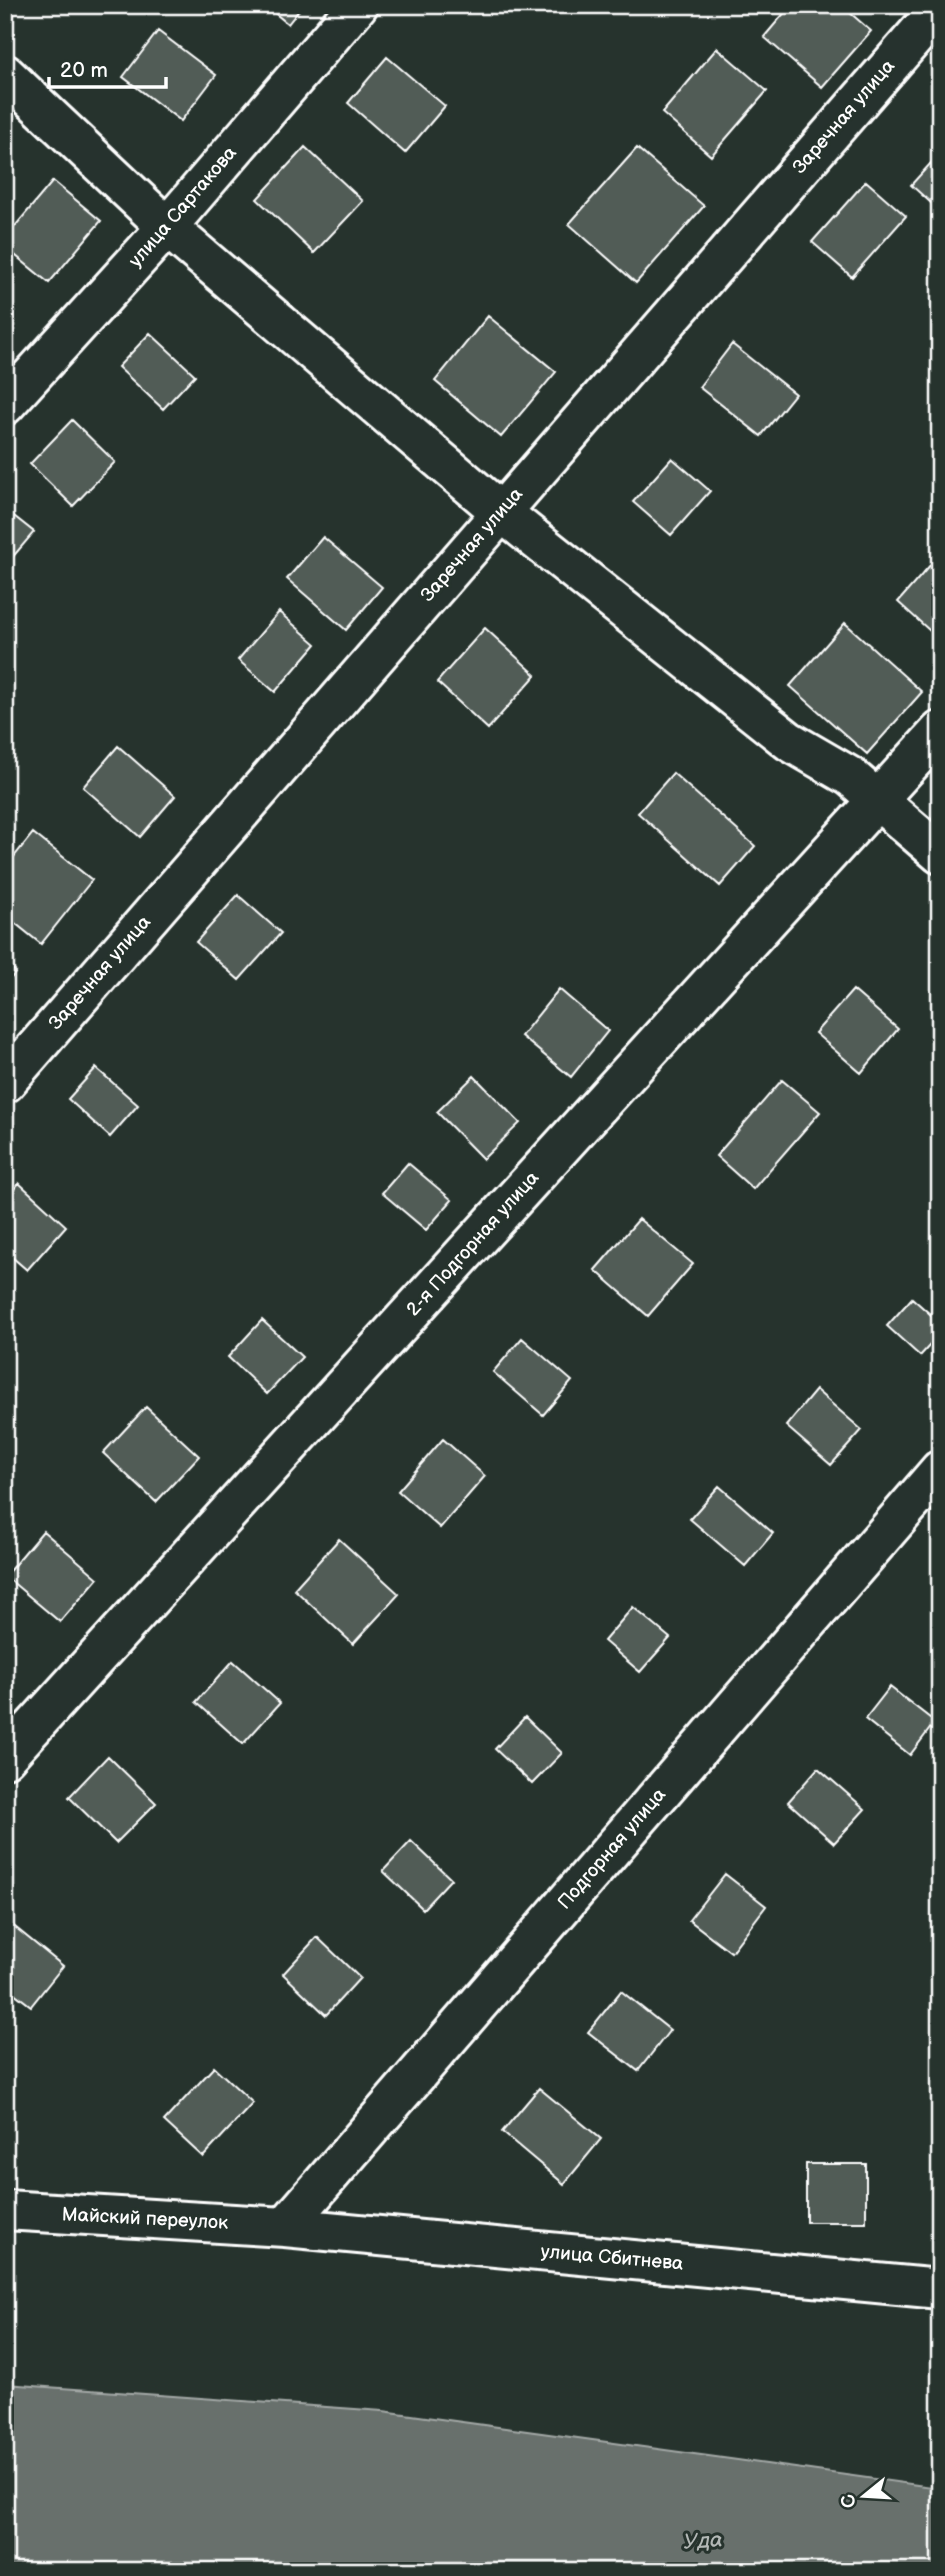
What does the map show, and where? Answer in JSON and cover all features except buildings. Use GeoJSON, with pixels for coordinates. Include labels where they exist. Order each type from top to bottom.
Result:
{"type":"FeatureCollection","features":[{"type":"Feature","properties":{"kind":"street","name":"улица Сартакова"},"geometry":{"type":"LineString","coordinates":[[5,405],[167,227],[358,5]]}},
{"type":"Feature","properties":{"kind":"street","name":"Заречная улица"},"geometry":{"type":"LineString","coordinates":[[5,1083],[940,8]]}},
{"type":"Feature","properties":{"kind":"street"},"geometry":{"type":"LineString","coordinates":[[5,74],[167,227],[501,512],[789,741],[851,777],[940,854]]}},
{"type":"Feature","properties":{"kind":"street","name":"2-я Подгорная улица"},"geometry":{"type":"LineString","coordinates":[[5,1758],[940,731]]}},
{"type":"Feature","properties":{"kind":"street","name":"Подгорная улица"},"geometry":{"type":"LineString","coordinates":[[285,2227],[940,1470]]}},
{"type":"Feature","properties":{"kind":"street","name":"Майский переулок"},"geometry":{"type":"LineString","coordinates":[[5,2210],[285,2227]]}},
{"type":"Feature","properties":{"kind":"street","name":"улица Сбитнева"},"geometry":{"type":"LineString","coordinates":[[285,2227],[940,2289]]}},
{"type":"Feature","properties":{"kind":"water","name":"Уда"},"geometry":{"type":"Polygon","coordinates":[[[5,2384],[383,2411],[940,2488],[940,2571],[5,2571],[5,2384]]]}}]}
